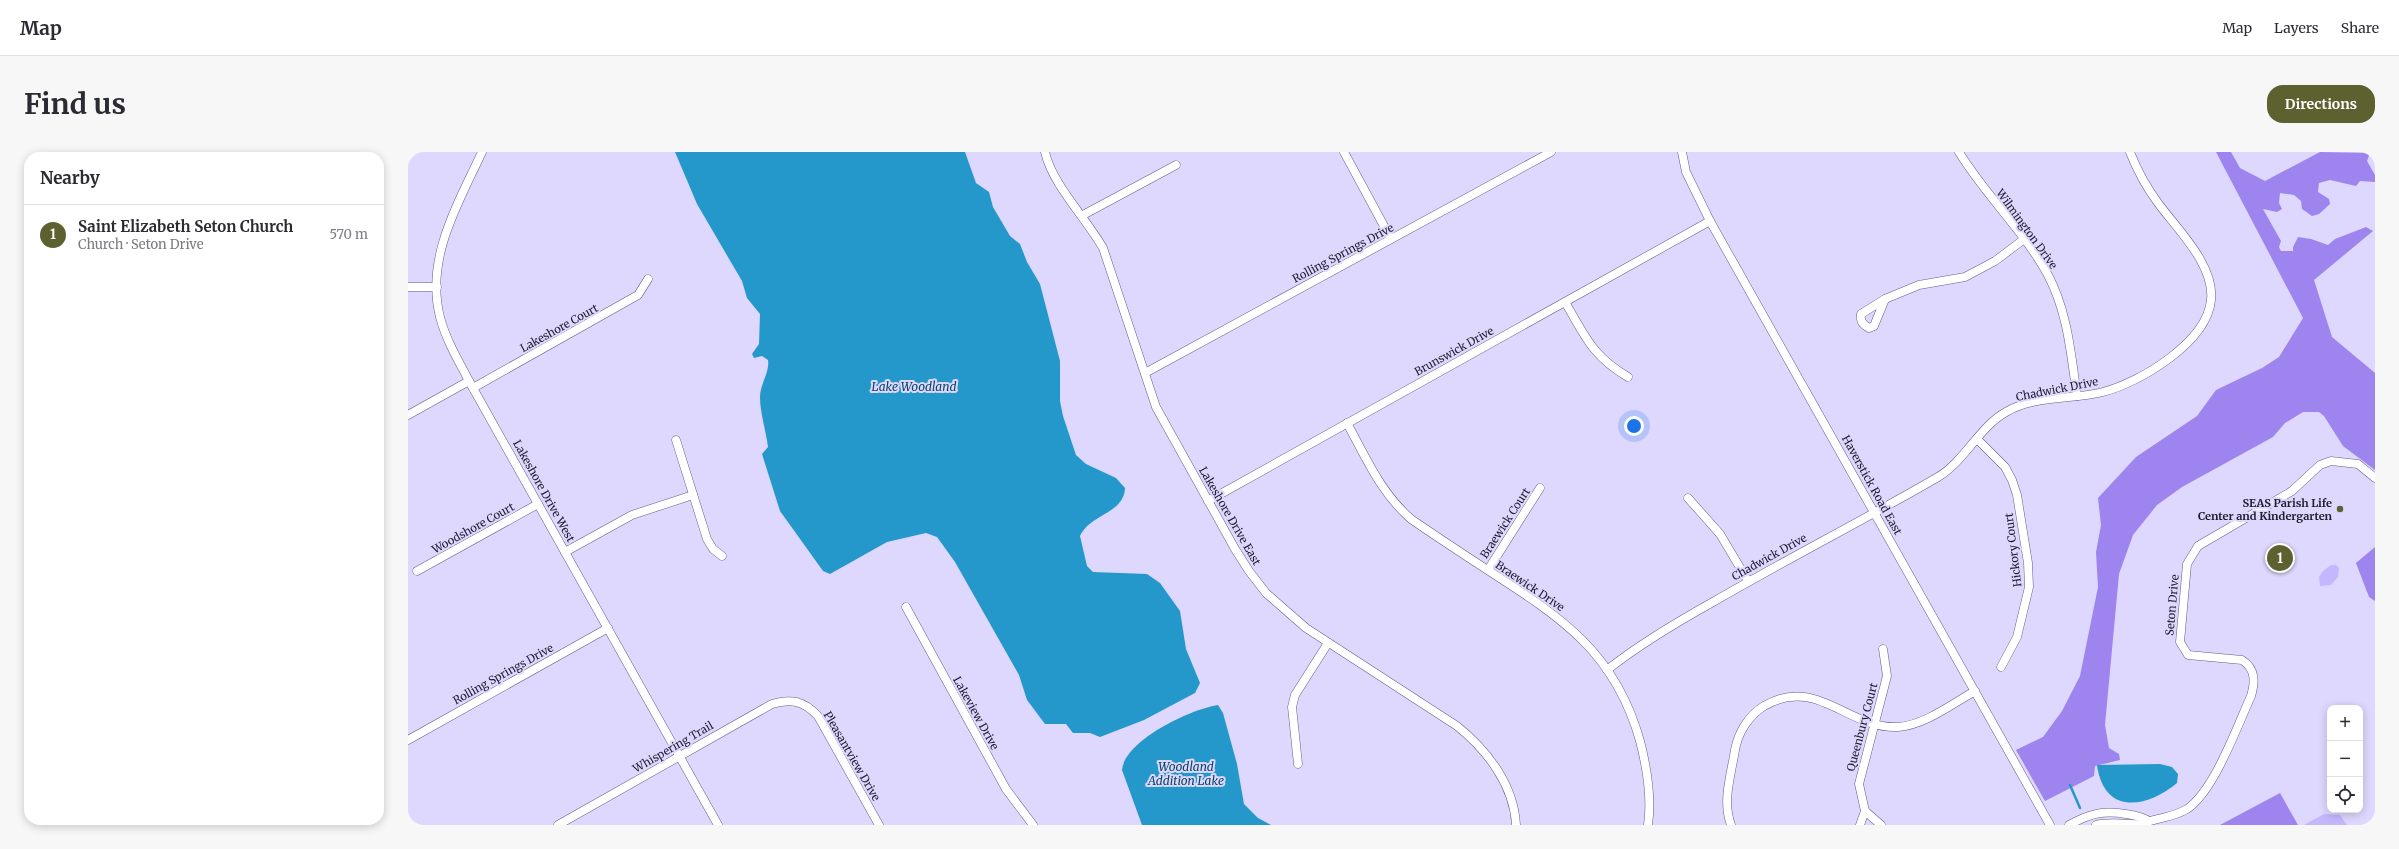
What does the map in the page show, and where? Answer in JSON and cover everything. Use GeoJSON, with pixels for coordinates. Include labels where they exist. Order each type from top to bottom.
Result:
{"type":"FeatureCollection","features":[{"type":"Feature","properties":{"kind":"street","name":"Lakeshore Drive West"},"geometry":{"type":"LineString","coordinates":[[482,152],[447,229],[440,254],[437,287],[440,317],[447,338],[471,385],[718,825]]}},
{"type":"Feature","properties":{"kind":"street","name":"Lakeshore Drive East"},"geometry":{"type":"LineString","coordinates":[[1045,152],[1051,171],[1083,215],[1103,248],[1160,415],[1234,549],[1266,593],[1288,614],[1328,642],[1457,726],[1472,738],[1485,751],[1500,774],[1511,801],[1516,825]]}},
{"type":"Feature","properties":{"kind":"street"},"geometry":{"type":"LineString","coordinates":[[1344,152],[1391,240]]}},
{"type":"Feature","properties":{"kind":"street","name":"Rolling Springs Drive"},"geometry":{"type":"LineString","coordinates":[[1145,373],[1551,152]]}},
{"type":"Feature","properties":{"kind":"street","name":"Haverstick Road East"},"geometry":{"type":"LineString","coordinates":[[1682,152],[1686,172],[1710,221],[2050,825]]}},
{"type":"Feature","properties":{"kind":"street","name":"Wilmington Drive"},"geometry":{"type":"LineString","coordinates":[[1959,152],[2048,275],[2059,301],[2069,338],[2077,396]]}},
{"type":"Feature","properties":{"kind":"street","name":"Chadwick Drive"},"geometry":{"type":"LineString","coordinates":[[1607,670],[1666,630],[1748,581],[1941,475],[2006,412],[2027,404],[2103,392],[2125,384],[2166,360],[2200,330],[2210,308],[2211,289],[2207,274],[2194,248],[2147,187],[2130,152]]}},
{"type":"Feature","properties":{"kind":"street"},"geometry":{"type":"LineString","coordinates":[[1083,215],[1176,165]]}},
{"type":"Feature","properties":{"kind":"street","name":"Brunswick Drive"},"geometry":{"type":"LineString","coordinates":[[1208,501],[1710,221]]}},
{"type":"Feature","properties":{"kind":"street"},"geometry":{"type":"LineString","coordinates":[[1885,299],[1920,285],[1965,277],[1995,261],[2023,240]]}},
{"type":"Feature","properties":{"kind":"street","name":"Lakeshore Court"},"geometry":{"type":"LineString","coordinates":[[408,415],[471,385],[633,298],[641,292],[648,279]]}},
{"type":"Feature","properties":{"kind":"street"},"geometry":{"type":"LineString","coordinates":[[408,287],[437,287]]}},
{"type":"Feature","properties":{"kind":"street"},"geometry":{"type":"LineString","coordinates":[[1565,302],[1590,345],[1599,357],[1628,378]]}},
{"type":"Feature","properties":{"kind":"street","name":"Braewick Drive"},"geometry":{"type":"LineString","coordinates":[[1347,424],[1381,487],[1396,506],[1411,519],[1557,615],[1589,647],[1607,670],[1631,714],[1644,759],[1649,791],[1648,825]]}},
{"type":"Feature","properties":{"kind":"street","name":"Hickory Court"},"geometry":{"type":"LineString","coordinates":[[1977,439],[2005,467],[2012,480],[2017,495],[2028,563],[2029,587],[2017,637],[2001,667]]}},
{"type":"Feature","properties":{"kind":"street"},"geometry":{"type":"LineString","coordinates":[[676,440],[692,494],[710,544],[722,556]]}},
{"type":"Feature","properties":{"kind":"street","name":"Seton Drive"},"geometry":{"type":"LineString","coordinates":[[2096,825],[2113,823],[2140,824],[2146,820],[2176,815],[2201,796],[2238,726],[2251,696],[2255,680],[2251,668],[2242,660],[2197,657],[2188,655],[2183,650],[2180,642],[2187,564],[2192,554],[2206,540],[2292,491],[2320,465],[2331,461],[2358,464],[2375,478]]}},
{"type":"Feature","properties":{"kind":"street","name":"Braewick Court"},"geometry":{"type":"LineString","coordinates":[[1488,570],[1540,488]]}},
{"type":"Feature","properties":{"kind":"street"},"geometry":{"type":"LineString","coordinates":[[565,552],[632,515],[692,494]]}},
{"type":"Feature","properties":{"kind":"street"},"geometry":{"type":"LineString","coordinates":[[1688,498],[1720,534],[1748,581]]}},
{"type":"Feature","properties":{"kind":"street","name":"Woodshore Court"},"geometry":{"type":"LineString","coordinates":[[418,571],[538,504]]}},
{"type":"Feature","properties":{"kind":"street","name":"Lakeview Drive"},"geometry":{"type":"LineString","coordinates":[[906,607],[1002,782],[1021,812],[1033,825]]}},
{"type":"Feature","properties":{"kind":"street","name":"Rolling Springs Drive"},"geometry":{"type":"LineString","coordinates":[[408,740],[608,628]]}},
{"type":"Feature","properties":{"kind":"street"},"geometry":{"type":"LineString","coordinates":[[1298,764],[1292,707],[1295,695],[1328,642]]}},
{"type":"Feature","properties":{"kind":"street","name":"Queenbury Court"},"geometry":{"type":"LineString","coordinates":[[1865,811],[1859,784],[1887,676],[1884,649]]}},
{"type":"Feature","properties":{"kind":"street"},"geometry":{"type":"LineString","coordinates":[[1731,825],[1727,812],[1727,798],[1736,746],[1746,724],[1757,711],[1773,701],[1789,697],[1806,696],[1820,699],[1874,724],[1894,727],[1909,725],[1921,721],[1974,691]]}},
{"type":"Feature","properties":{"kind":"street","name":"Whispering Trail"},"geometry":{"type":"LineString","coordinates":[[558,825],[772,704],[784,700],[802,703]]}},
{"type":"Feature","properties":{"kind":"street","name":"Pleasantview Drive"},"geometry":{"type":"LineString","coordinates":[[802,703],[810,707],[818,716],[879,825]]}},
{"type":"Feature","properties":{"kind":"street"},"geometry":{"type":"LineString","coordinates":[[1860,825],[1865,811],[1881,825]]}},
{"type":"Feature","properties":{"kind":"street","name":"Seton Drive"},"geometry":{"type":"LineString","coordinates":[[2069,825],[2090,814],[2104,812],[2141,817],[2146,820]]}},
{"type":"Feature","properties":{"kind":"shaded area"},"geometry":{"type":"Polygon","coordinates":[[[2216,152],[2231,152],[2240,168],[2265,181],[2320,152],[2370,153],[2367,161],[2375,175],[2375,182],[2360,181],[2356,186],[2330,180],[2319,183],[2318,192],[2329,199],[2330,204],[2319,214],[2312,216],[2302,209],[2301,201],[2294,195],[2280,193],[2279,203],[2282,209],[2277,212],[2263,209],[2281,241],[2279,247],[2281,251],[2293,251],[2293,247],[2298,237],[2311,239],[2328,245],[2335,239],[2366,227],[2373,231],[2314,280],[2332,337],[2375,373],[2375,470],[2343,446],[2324,416],[2319,412],[2303,412],[2285,423],[2273,437],[2182,487],[2157,505],[2133,535],[2119,574],[2105,725],[2109,748],[2119,754],[2120,760],[2095,766],[2094,776],[2045,801],[2016,750],[2043,737],[2062,711],[2080,676],[2098,587],[2096,552],[2101,525],[2098,498],[2136,457],[2197,416],[2216,390],[2262,368],[2279,357],[2303,318],[2216,152]]]}},
{"type":"Feature","properties":{"kind":"shaded area"},"geometry":{"type":"Polygon","coordinates":[[[2375,547],[2375,601],[2369,597],[2356,563],[2375,547]]]}},
{"type":"Feature","properties":{"kind":"shaded area"},"geometry":{"type":"Polygon","coordinates":[[[2331,565],[2336,565],[2339,568],[2338,577],[2331,585],[2320,586],[2319,577],[2323,571],[2331,565]]]}},
{"type":"Feature","properties":{"kind":"shaded area"},"geometry":{"type":"Polygon","coordinates":[[[2280,793],[2298,825],[2220,825],[2280,793]]]}},
{"type":"Feature","properties":{"kind":"shaded area"},"geometry":{"type":"Polygon","coordinates":[[[2324,814],[2340,815],[2347,825],[2304,825],[2324,814]]]}},
{"type":"Feature","properties":{"kind":"water","name":"Lake Woodland"},"geometry":{"type":"Polygon","coordinates":[[[675,152],[965,152],[976,183],[989,192],[993,207],[1010,236],[1020,244],[1027,262],[1040,284],[1060,361],[1060,401],[1063,416],[1076,455],[1086,464],[1116,478],[1125,488],[1123,497],[1119,503],[1113,509],[1092,522],[1085,528],[1080,536],[1087,566],[1093,572],[1147,574],[1160,583],[1180,611],[1186,649],[1200,683],[1195,693],[1144,720],[1100,737],[1090,733],[1073,733],[1066,724],[1045,724],[1027,700],[1019,675],[955,562],[937,537],[926,533],[887,542],[830,574],[823,571],[780,511],[762,454],[768,447],[761,409],[760,392],[768,369],[768,360],[762,356],[754,358],[752,354],[759,344],[760,314],[747,298],[742,281],[697,204],[675,152]]]}},
{"type":"Feature","properties":{"kind":"water","name":"Woodland Addition Lake"},"geometry":{"type":"Polygon","coordinates":[[[1218,705],[1223,713],[1237,764],[1244,804],[1258,818],[1271,825],[1142,825],[1122,770],[1126,759],[1134,748],[1161,728],[1177,719],[1218,705]]]}},
{"type":"Feature","properties":{"kind":"water"},"geometry":{"type":"Polygon","coordinates":[[[2160,764],[2172,767],[2178,774],[2177,783],[2153,798],[2140,802],[2117,800],[2108,793],[2101,781],[2097,765],[2160,764]]]}},
{"type":"Feature","properties":{"kind":"waterway"},"geometry":{"type":"LineString","coordinates":[[2070,785],[2080,808]]}},
{"type":"Feature","properties":{"kind":"place","name":"SEAS Parish Life Center and Kindergarten"},"geometry":{"type":"Point","coordinates":[2340,509]}},
{"type":"Feature","properties":{"kind":"place","name":"Saint Elizabeth Seton Church"},"geometry":{"type":"Point","coordinates":[2280,558]}}]}
